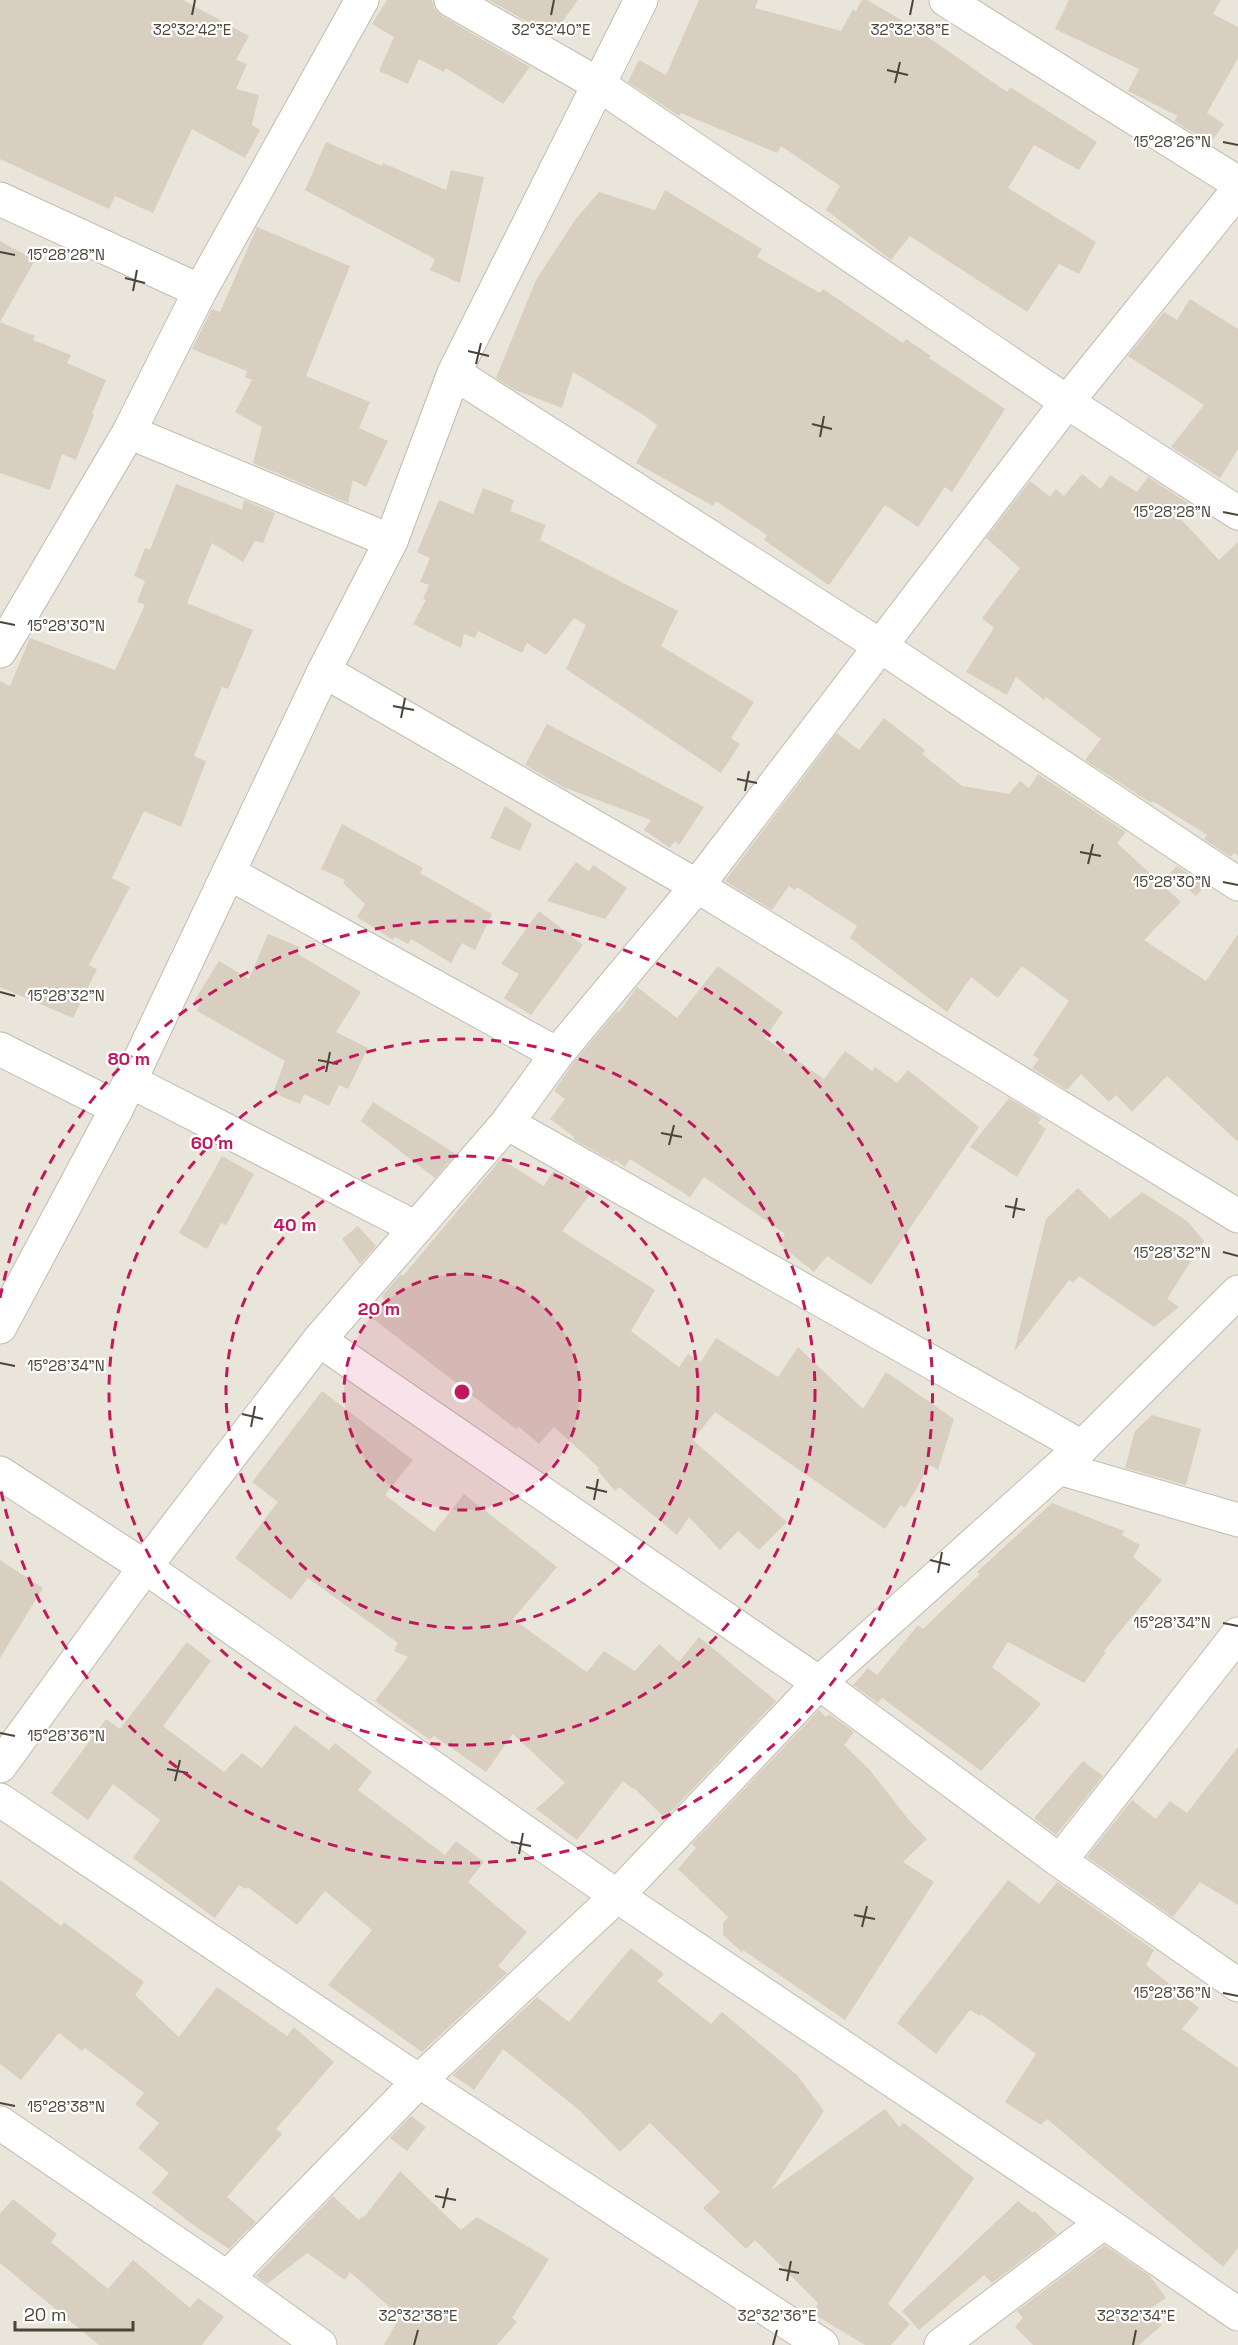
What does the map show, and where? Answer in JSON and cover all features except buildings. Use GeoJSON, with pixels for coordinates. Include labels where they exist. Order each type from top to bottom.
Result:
{"type":"FeatureCollection","features":[{"type":"Feature","properties":{"kind":"street"},"geometry":{"type":"LineString","coordinates":[[0,651],[129,432],[200,291],[362,0]]}},
{"type":"Feature","properties":{"kind":"street"},"geometry":{"type":"LineString","coordinates":[[451,0],[598,84],[1067,402],[1238,513]]}},
{"type":"Feature","properties":{"kind":"street"},"geometry":{"type":"LineString","coordinates":[[0,1327],[123,1095],[324,671],[391,541],[454,374],[641,0]]}},
{"type":"Feature","properties":{"kind":"street"},"geometry":{"type":"LineString","coordinates":[[965,5],[1238,183]]}},
{"type":"Feature","properties":{"kind":"street"},"geometry":{"type":"LineString","coordinates":[[0,1766],[145,1567],[319,1340],[507,1123],[557,1054],[697,886],[882,647],[1067,402],[1238,190]]}},
{"type":"Feature","properties":{"kind":"street"},"geometry":{"type":"LineString","coordinates":[[0,199],[200,291]]}},
{"type":"Feature","properties":{"kind":"street"},"geometry":{"type":"LineString","coordinates":[[454,374],[882,647],[1238,884]]}},
{"type":"Feature","properties":{"kind":"street"},"geometry":{"type":"LineString","coordinates":[[129,432],[391,541]]}},
{"type":"Feature","properties":{"kind":"street"},"geometry":{"type":"LineString","coordinates":[[324,671],[697,886],[1238,1216]]}},
{"type":"Feature","properties":{"kind":"street"},"geometry":{"type":"LineString","coordinates":[[229,873],[557,1054]]}},
{"type":"Feature","properties":{"kind":"street"},"geometry":{"type":"LineString","coordinates":[[0,1048],[123,1095],[416,1228]]}},
{"type":"Feature","properties":{"kind":"street"},"geometry":{"type":"LineString","coordinates":[[507,1123],[1071,1458],[1238,1520]]}},
{"type":"Feature","properties":{"kind":"street"},"geometry":{"type":"LineString","coordinates":[[227,2278],[419,2081],[616,1896],[819,1683],[1071,1458],[1238,1292]]}},
{"type":"Feature","properties":{"kind":"street"},"geometry":{"type":"LineString","coordinates":[[319,1340],[819,1683],[1060,1861],[1238,1985]]}},
{"type":"Feature","properties":{"kind":"street"},"geometry":{"type":"LineString","coordinates":[[0,1473],[145,1567],[616,1896],[1238,2314]]}},
{"type":"Feature","properties":{"kind":"street"},"geometry":{"type":"LineString","coordinates":[[1060,1861],[1238,1634]]}},
{"type":"Feature","properties":{"kind":"street"},"geometry":{"type":"LineString","coordinates":[[0,1800],[419,2081],[822,2345]]}},
{"type":"Feature","properties":{"kind":"street"},"geometry":{"type":"LineString","coordinates":[[0,2123],[227,2278],[320,2345]]}},
{"type":"Feature","properties":{"kind":"street"},"geometry":{"type":"LineString","coordinates":[[941,2345],[1104,2222]]}},
{"type":"Feature","properties":{"kind":"shaded area"},"geometry":{"type":"Polygon","coordinates":[[[0,0],[1238,0],[1238,2345],[0,2345],[0,0]]]}}]}
